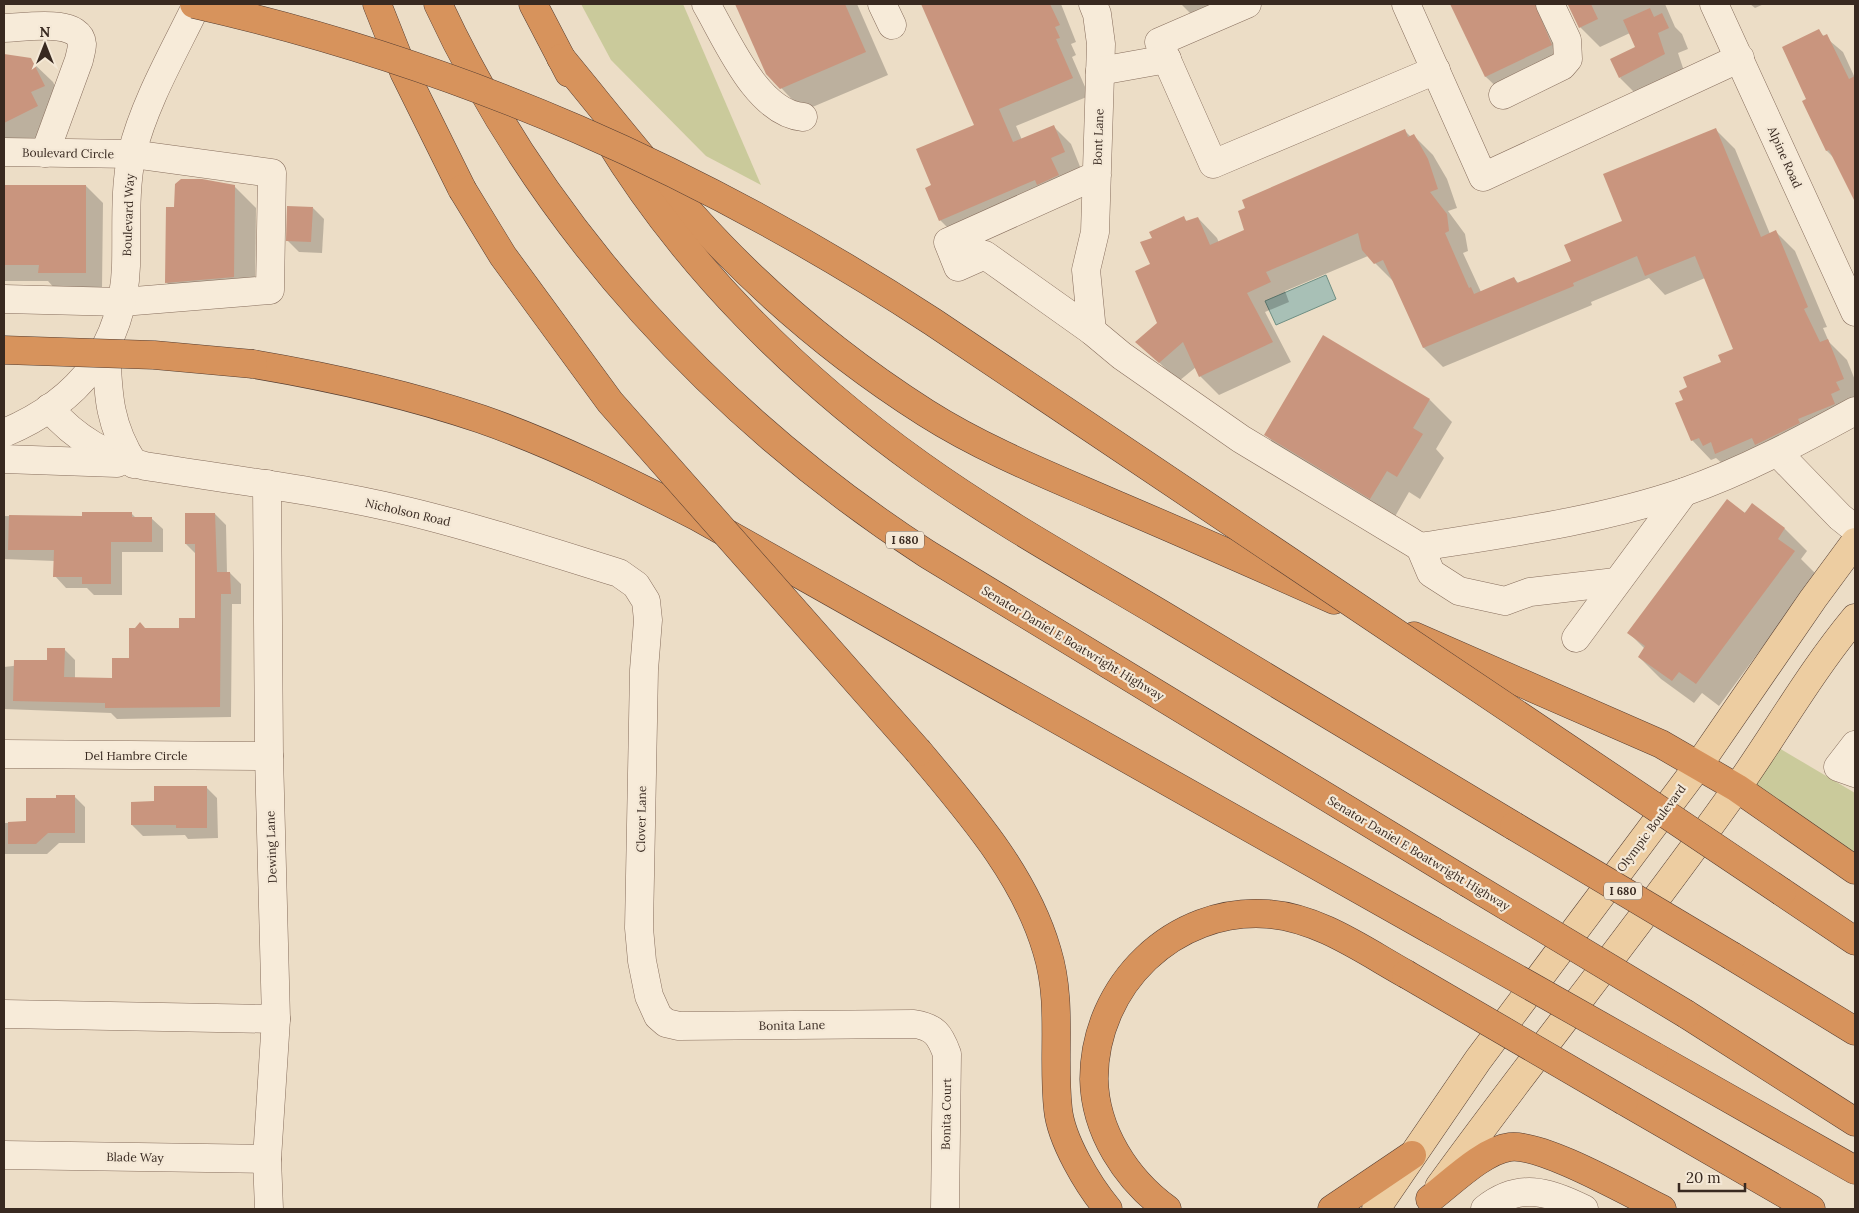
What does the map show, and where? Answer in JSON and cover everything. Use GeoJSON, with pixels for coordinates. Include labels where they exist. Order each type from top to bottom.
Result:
{"type":"FeatureCollection","features":[{"type":"Feature","properties":{"kind":"highway"},"geometry":{"type":"LineString","coordinates":[[196,4],[318,35],[500,96],[636,154],[764,219],[924,317],[1855,941]]}},
{"type":"Feature","properties":{"kind":"highway"},"geometry":{"type":"LineString","coordinates":[[377,4],[404,72],[462,189],[503,256],[610,402],[920,752],[1007,864],[1031,906],[1040,928],[1053,976],[1056,1000],[1058,1110],[1069,1144],[1091,1189],[1108,1209]]}},
{"type":"Feature","properties":{"kind":"highway","name":"Senator Daniel E Boatwright Highway"},"geometry":{"type":"LineString","coordinates":[[438,4],[464,57],[516,146],[549,194],[602,263],[698,370],[808,469],[881,524],[927,554],[1686,1014],[1855,1122]]}},
{"type":"Feature","properties":{"kind":"highway","name":"I 680"},"geometry":{"type":"LineString","coordinates":[[533,4],[561,58],[631,174],[704,268],[776,345],[807,375],[876,432],[922,466],[1004,520],[1855,1031]]}},
{"type":"Feature","properties":{"kind":"highway"},"geometry":{"type":"LineString","coordinates":[[561,58],[736,262],[832,346],[881,383],[928,414],[980,443],[1051,476],[1661,744],[1736,788],[1855,870]]}},
{"type":"Feature","properties":{"kind":"highway"},"geometry":{"type":"LineString","coordinates":[[4,350],[154,355],[252,364],[344,381],[436,405],[525,436],[612,474],[698,517],[1855,1170]]}},
{"type":"Feature","properties":{"kind":"highway"},"geometry":{"type":"LineString","coordinates":[[1167,1209],[1150,1196],[1126,1169],[1105,1133],[1096,1099],[1094,1079],[1100,1037],[1114,1000],[1125,981],[1138,965],[1158,946],[1188,928],[1231,915],[1250,914],[1288,917],[1307,922],[1406,974],[1810,1209]]}},
{"type":"Feature","properties":{"kind":"highway"},"geometry":{"type":"LineString","coordinates":[[1427,1204],[1491,1154],[1510,1147],[1530,1148],[1550,1155],[1662,1209]]}},
{"type":"Feature","properties":{"kind":"highway"},"geometry":{"type":"LineString","coordinates":[[1332,1209],[1412,1155]]}},
{"type":"Feature","properties":{"kind":"main road","name":"Olympic Boulevard"},"geometry":{"type":"LineString","coordinates":[[1376,1209],[1478,1060],[1698,766],[1813,599],[1855,542]]}},
{"type":"Feature","properties":{"kind":"main road"},"geometry":{"type":"LineString","coordinates":[[1427,1204],[1504,1097],[1736,788],[1807,680],[1855,618]]}},
{"type":"Feature","properties":{"kind":"street","name":"Boulevard Way"},"geometry":{"type":"LineString","coordinates":[[4,433],[50,408],[80,382],[106,347],[116,325],[122,302],[126,266],[127,193],[132,154],[145,115],[196,4]]}},
{"type":"Feature","properties":{"kind":"street"},"geometry":{"type":"LineString","coordinates":[[706,4],[746,75],[779,110],[790,116],[803,117]]}},
{"type":"Feature","properties":{"kind":"street","name":"Bont Lane"},"geometry":{"type":"LineString","coordinates":[[1092,331],[1086,270],[1095,232],[1100,71],[1100,32],[1093,4]]}},
{"type":"Feature","properties":{"kind":"street"},"geometry":{"type":"LineString","coordinates":[[1406,4],[1483,177],[1740,58]]}},
{"type":"Feature","properties":{"kind":"street"},"geometry":{"type":"LineString","coordinates":[[1503,95],[1562,66],[1568,59],[1567,40],[1550,4]]}},
{"type":"Feature","properties":{"kind":"street","name":"Alpine Road"},"geometry":{"type":"LineString","coordinates":[[1714,4],[1855,312]]}},
{"type":"Feature","properties":{"kind":"street"},"geometry":{"type":"LineString","coordinates":[[1242,5],[1159,42],[1213,164],[1436,70]]}},
{"type":"Feature","properties":{"kind":"street"},"geometry":{"type":"LineString","coordinates":[[4,28],[61,26],[74,30],[82,44],[79,60],[45,153]]}},
{"type":"Feature","properties":{"kind":"street"},"geometry":{"type":"LineString","coordinates":[[1100,71],[1167,59]]}},
{"type":"Feature","properties":{"kind":"street","name":"Boulevard Circle"},"geometry":{"type":"LineString","coordinates":[[4,152],[132,154],[272,173],[270,290],[122,302]]}},
{"type":"Feature","properties":{"kind":"street"},"geometry":{"type":"LineString","coordinates":[[1097,176],[948,242],[958,267],[985,255],[1092,331],[1129,361],[1241,439],[1420,547],[1431,573],[1459,591],[1505,600],[1530,592],[1616,582]]}},
{"type":"Feature","properties":{"kind":"street"},"geometry":{"type":"LineString","coordinates":[[4,299],[122,302]]}},
{"type":"Feature","properties":{"kind":"street","name":"Boulevard Way"},"geometry":{"type":"LineString","coordinates":[[106,347],[112,417],[120,440],[134,464]]}},
{"type":"Feature","properties":{"kind":"street","name":"Nicholson Road"},"geometry":{"type":"LineString","coordinates":[[50,408],[64,425],[83,441],[110,455],[134,464]]}},
{"type":"Feature","properties":{"kind":"street"},"geometry":{"type":"LineString","coordinates":[[1420,547],[1612,513],[1684,492],[1778,453],[1855,411]]}},
{"type":"Feature","properties":{"kind":"street"},"geometry":{"type":"LineString","coordinates":[[1778,453],[1840,517],[1855,529]]}},
{"type":"Feature","properties":{"kind":"street","name":"Nicholson Road"},"geometry":{"type":"LineString","coordinates":[[4,459],[134,464],[267,484],[407,511],[469,527],[619,573],[636,585],[646,601],[648,620]]}},
{"type":"Feature","properties":{"kind":"street","name":"Dewing Lane"},"geometry":{"type":"LineString","coordinates":[[267,484],[269,756],[276,1019],[267,1159],[268,1209]]}},
{"type":"Feature","properties":{"kind":"street"},"geometry":{"type":"LineString","coordinates":[[1576,638],[1684,492]]}},
{"type":"Feature","properties":{"kind":"street","name":"Clover Lane"},"geometry":{"type":"LineString","coordinates":[[648,620],[644,670],[638,928],[649,996],[658,1016]]}},
{"type":"Feature","properties":{"kind":"street"},"geometry":{"type":"LineString","coordinates":[[1855,745],[1838,767],[1855,773]]}},
{"type":"Feature","properties":{"kind":"street","name":"Del Hambre Circle"},"geometry":{"type":"LineString","coordinates":[[4,754],[269,756]]}},
{"type":"Feature","properties":{"kind":"street"},"geometry":{"type":"LineString","coordinates":[[4,1014],[276,1019]]}},
{"type":"Feature","properties":{"kind":"street","name":"Bonita Lane"},"geometry":{"type":"LineString","coordinates":[[658,1016],[666,1023],[679,1026],[914,1024],[928,1026]]}},
{"type":"Feature","properties":{"kind":"street","name":"Bonita Court"},"geometry":{"type":"LineString","coordinates":[[928,1026],[941,1038],[947,1054],[944,1209]]}},
{"type":"Feature","properties":{"kind":"street","name":"Blade Way"},"geometry":{"type":"LineString","coordinates":[[4,1155],[267,1159]]}},
{"type":"Feature","properties":{"kind":"street"},"geometry":{"type":"LineString","coordinates":[[1485,1209],[1499,1198],[1518,1192],[1540,1192],[1562,1198],[1584,1209]]}},
{"type":"Feature","properties":{"kind":"green space"},"geometry":{"type":"Polygon","coordinates":[[[581,4],[683,4],[761,185],[706,156],[611,60],[581,4]]]}},
{"type":"Feature","properties":{"kind":"green space"},"geometry":{"type":"Polygon","coordinates":[[[1767,741],[1855,793],[1855,870],[1737,788],[1767,741]]]}},
{"type":"Feature","properties":{"kind":"shaded area"},"geometry":{"type":"Polygon","coordinates":[[[1326,275],[1336,299],[1276,325],[1265,301],[1326,275]]]}},
{"type":"Feature","properties":{"kind":"building"},"geometry":{"type":"Polygon","coordinates":[[[735,4],[845,4],[866,52],[780,89],[766,74],[735,4]]]}},
{"type":"Feature","properties":{"kind":"building"},"geometry":{"type":"Polygon","coordinates":[[[921,4],[1050,4],[1060,25],[1055,27],[1060,38],[1056,39],[1073,78],[999,109],[1013,142],[1054,125],[1065,152],[1051,158],[1059,175],[1037,185],[1035,180],[939,221],[925,188],[931,185],[916,149],[974,125],[921,4]]]}},
{"type":"Feature","properties":{"kind":"building"},"geometry":{"type":"Polygon","coordinates":[[[1450,4],[1535,4],[1552,45],[1485,77],[1450,4]]]}},
{"type":"Feature","properties":{"kind":"building"},"geometry":{"type":"Polygon","coordinates":[[[1591,4],[1598,19],[1579,28],[1568,5],[1591,4]]]}},
{"type":"Feature","properties":{"kind":"building"},"geometry":{"type":"Polygon","coordinates":[[[1650,8],[1654,17],[1662,13],[1669,28],[1658,33],[1665,54],[1619,78],[1610,59],[1635,47],[1623,20],[1650,8]]]}},
{"type":"Feature","properties":{"kind":"building"},"geometry":{"type":"Polygon","coordinates":[[[1819,29],[1823,36],[1827,34],[1849,79],[1855,76],[1855,202],[1829,150],[1826,151],[1802,101],[1806,99],[1782,47],[1819,29]]]}},
{"type":"Feature","properties":{"kind":"building"},"geometry":{"type":"Polygon","coordinates":[[[4,54],[31,58],[45,86],[31,92],[38,106],[4,123],[4,54]]]}},
{"type":"Feature","properties":{"kind":"building"},"geometry":{"type":"Polygon","coordinates":[[[1716,128],[1761,237],[1776,230],[1808,307],[1804,309],[1820,342],[1828,339],[1844,379],[1836,382],[1840,390],[1831,394],[1835,404],[1798,419],[1800,423],[1755,445],[1752,438],[1715,454],[1711,442],[1703,446],[1699,438],[1691,441],[1675,403],[1683,400],[1679,391],[1687,387],[1683,377],[1721,362],[1718,355],[1733,349],[1695,256],[1645,276],[1637,256],[1573,283],[1574,286],[1423,348],[1383,260],[1374,264],[1362,250],[1358,233],[1266,272],[1271,282],[1247,293],[1273,342],[1199,377],[1183,342],[1159,363],[1135,342],[1157,323],[1135,271],[1150,264],[1140,242],[1152,238],[1149,232],[1184,216],[1186,221],[1198,217],[1210,245],[1244,230],[1238,211],[1245,208],[1242,200],[1405,129],[1408,137],[1414,134],[1428,159],[1438,189],[1430,192],[1447,214],[1449,231],[1445,233],[1469,288],[1471,287],[1474,294],[1514,277],[1517,283],[1571,261],[1564,245],[1622,221],[1603,174],[1716,128]]]}},
{"type":"Feature","properties":{"kind":"building"},"geometry":{"type":"Polygon","coordinates":[[[181,179],[202,179],[235,185],[234,277],[165,283],[166,207],[174,207],[175,184],[181,179]]]}},
{"type":"Feature","properties":{"kind":"building"},"geometry":{"type":"Polygon","coordinates":[[[4,185],[86,185],[86,273],[38,273],[39,265],[4,265],[4,185]]]}},
{"type":"Feature","properties":{"kind":"building"},"geometry":{"type":"Polygon","coordinates":[[[287,206],[313,207],[311,242],[286,241],[287,206]]]}},
{"type":"Feature","properties":{"kind":"building"},"geometry":{"type":"Polygon","coordinates":[[[1323,335],[1430,399],[1413,428],[1423,434],[1397,477],[1387,471],[1370,499],[1264,435],[1323,335]]]}},
{"type":"Feature","properties":{"kind":"building"},"geometry":{"type":"Polygon","coordinates":[[[1727,499],[1745,513],[1752,503],[1785,528],[1778,539],[1795,551],[1696,684],[1679,672],[1672,681],[1638,657],[1645,646],[1627,633],[1727,499]]]}},
{"type":"Feature","properties":{"kind":"building"},"geometry":{"type":"Polygon","coordinates":[[[82,512],[132,512],[132,517],[152,517],[152,542],[111,542],[111,584],[82,584],[82,577],[53,577],[54,550],[8,550],[9,515],[82,516],[82,512]]]}},
{"type":"Feature","properties":{"kind":"building"},"geometry":{"type":"Polygon","coordinates":[[[185,513],[215,513],[217,572],[230,572],[231,594],[221,594],[220,707],[105,708],[105,703],[13,701],[14,660],[47,660],[47,648],[65,648],[64,677],[112,678],[112,658],[129,658],[129,628],[135,628],[140,622],[145,628],[179,628],[179,618],[195,618],[195,544],[185,544],[185,513]]]}},
{"type":"Feature","properties":{"kind":"building"},"geometry":{"type":"Polygon","coordinates":[[[154,786],[207,786],[207,828],[176,828],[176,825],[131,825],[131,802],[154,801],[154,786]]]}},
{"type":"Feature","properties":{"kind":"building"},"geometry":{"type":"Polygon","coordinates":[[[56,795],[75,795],[75,833],[48,833],[36,844],[8,844],[8,822],[26,821],[26,798],[56,798],[56,795]]]}}]}
